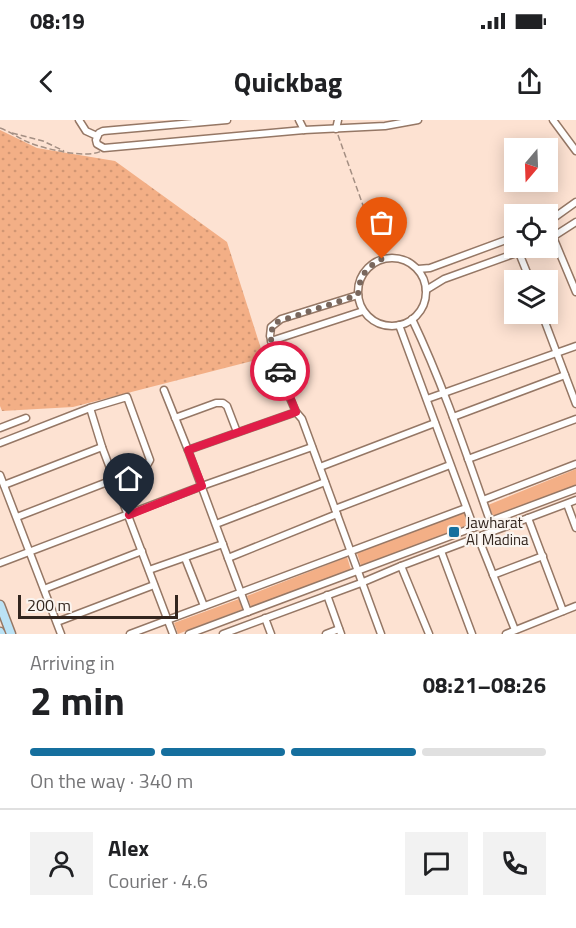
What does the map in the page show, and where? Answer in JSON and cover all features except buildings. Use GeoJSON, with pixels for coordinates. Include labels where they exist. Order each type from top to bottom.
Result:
{"type":"FeatureCollection","features":[{"type":"Feature","properties":{"kind":"main road"},"geometry":{"type":"LineString","coordinates":[[0,605],[11,634]]}},
{"type":"Feature","properties":{"kind":"street"},"geometry":{"type":"LineString","coordinates":[[79,120],[86,130],[97,136]]}},
{"type":"Feature","properties":{"kind":"street"},"geometry":{"type":"LineString","coordinates":[[97,136],[103,131],[226,120]]}},
{"type":"Feature","properties":{"kind":"street"},"geometry":{"type":"LineString","coordinates":[[299,120],[304,130]]}},
{"type":"Feature","properties":{"kind":"street"},"geometry":{"type":"LineString","coordinates":[[336,129],[338,120]]}},
{"type":"Feature","properties":{"kind":"street"},"geometry":{"type":"LineString","coordinates":[[97,136],[97,144],[104,148],[304,130],[384,126],[418,120]]}},
{"type":"Feature","properties":{"kind":"street"},"geometry":{"type":"LineString","coordinates":[[553,120],[576,151]]}},
{"type":"Feature","properties":{"kind":"street"},"geometry":{"type":"LineString","coordinates":[[558,215],[576,202]]}},
{"type":"Feature","properties":{"kind":"street"},"geometry":{"type":"LineString","coordinates":[[558,234],[576,222]]}},
{"type":"Feature","properties":{"kind":"street"},"geometry":{"type":"LineString","coordinates":[[418,269],[430,268],[504,242]]}},
{"type":"Feature","properties":{"kind":"street"},"geometry":{"type":"LineString","coordinates":[[558,254],[576,292]]}},
{"type":"Feature","properties":{"kind":"street"},"geometry":{"type":"LineString","coordinates":[[426,290],[444,279],[504,255]]}},
{"type":"Feature","properties":{"kind":"street"},"geometry":{"type":"LineString","coordinates":[[393,257],[405,260],[418,269],[425,282],[426,290],[423,307],[412,320],[399,325],[379,323],[363,311],[358,295],[358,283],[371,264],[393,257]]}},
{"type":"Feature","properties":{"kind":"street"},"geometry":{"type":"LineString","coordinates":[[569,275],[576,270]]}},
{"type":"Feature","properties":{"kind":"street"},"geometry":{"type":"LineString","coordinates":[[358,295],[281,319],[271,327],[271,340],[280,373],[296,412],[302,419],[381,634]]}},
{"type":"Feature","properties":{"kind":"street"},"geometry":{"type":"LineString","coordinates":[[271,340],[363,311]]}},
{"type":"Feature","properties":{"kind":"street"},"geometry":{"type":"LineString","coordinates":[[412,320],[444,393],[490,521]]}},
{"type":"Feature","properties":{"kind":"street"},"geometry":{"type":"LineString","coordinates":[[546,324],[576,404]]}},
{"type":"Feature","properties":{"kind":"street"},"geometry":{"type":"LineString","coordinates":[[399,325],[474,528]]}},
{"type":"Feature","properties":{"kind":"street"},"geometry":{"type":"LineString","coordinates":[[427,399],[576,346]]}},
{"type":"Feature","properties":{"kind":"street"},"geometry":{"type":"LineString","coordinates":[[453,417],[565,375]]}},
{"type":"Feature","properties":{"kind":"street"},"geometry":{"type":"LineString","coordinates":[[164,390],[248,612]]}},
{"type":"Feature","properties":{"kind":"street"},"geometry":{"type":"LineString","coordinates":[[0,443],[90,408],[127,397],[150,460],[146,467],[16,517]]}},
{"type":"Feature","properties":{"kind":"street"},"geometry":{"type":"LineString","coordinates":[[175,418],[216,403],[223,403],[227,406],[237,432]]}},
{"type":"Feature","properties":{"kind":"street"},"geometry":{"type":"LineString","coordinates":[[90,408],[102,447],[173,634]]}},
{"type":"Feature","properties":{"kind":"street"},"geometry":{"type":"LineString","coordinates":[[188,450],[296,412]]}},
{"type":"Feature","properties":{"kind":"street"},"geometry":{"type":"LineString","coordinates":[[0,428],[26,418]]}},
{"type":"Feature","properties":{"kind":"street"},"geometry":{"type":"LineString","coordinates":[[468,459],[576,419]]}},
{"type":"Feature","properties":{"kind":"street"},"geometry":{"type":"LineString","coordinates":[[320,467],[435,423]]}},
{"type":"Feature","properties":{"kind":"street"},"geometry":{"type":"LineString","coordinates":[[4,485],[102,447]]}},
{"type":"Feature","properties":{"kind":"street"},"geometry":{"type":"LineString","coordinates":[[0,563],[312,447]]}},
{"type":"Feature","properties":{"kind":"street"},"geometry":{"type":"LineString","coordinates":[[483,500],[576,464]]}},
{"type":"Feature","properties":{"kind":"street"},"geometry":{"type":"LineString","coordinates":[[228,558],[450,465]]}},
{"type":"Feature","properties":{"kind":"street"},"geometry":{"type":"LineString","coordinates":[[0,475],[61,634]]}},
{"type":"Feature","properties":{"kind":"street"},"geometry":{"type":"LineString","coordinates":[[216,524],[325,482]]}},
{"type":"Feature","properties":{"kind":"street"},"geometry":{"type":"LineString","coordinates":[[189,634],[576,489]]}},
{"type":"Feature","properties":{"kind":"street"},"geometry":{"type":"LineString","coordinates":[[223,634],[576,500]]}},
{"type":"Feature","properties":{"kind":"street"},"geometry":{"type":"LineString","coordinates":[[567,504],[576,528]]}},
{"type":"Feature","properties":{"kind":"street"},"geometry":{"type":"LineString","coordinates":[[130,634],[466,508]]}},
{"type":"Feature","properties":{"kind":"street"},"geometry":{"type":"LineString","coordinates":[[528,518],[563,611]]}},
{"type":"Feature","properties":{"kind":"street"},"geometry":{"type":"LineString","coordinates":[[478,537],[515,630]]}},
{"type":"Feature","properties":{"kind":"street"},"geometry":{"type":"LineString","coordinates":[[149,570],[223,544]]}},
{"type":"Feature","properties":{"kind":"street"},"geometry":{"type":"LineString","coordinates":[[44,589],[142,551]]}},
{"type":"Feature","properties":{"kind":"street"},"geometry":{"type":"LineString","coordinates":[[441,551],[472,634]]}},
{"type":"Feature","properties":{"kind":"street"},"geometry":{"type":"LineString","coordinates":[[494,575],[543,556]]}},
{"type":"Feature","properties":{"kind":"street"},"geometry":{"type":"LineString","coordinates":[[185,558],[204,606]]}},
{"type":"Feature","properties":{"kind":"street"},"geometry":{"type":"LineString","coordinates":[[401,566],[429,634]]}},
{"type":"Feature","properties":{"kind":"street"},"geometry":{"type":"LineString","coordinates":[[57,622],[154,585]]}},
{"type":"Feature","properties":{"kind":"street"},"geometry":{"type":"LineString","coordinates":[[326,634],[340,632],[327,595]]}},
{"type":"Feature","properties":{"kind":"street"},"geometry":{"type":"LineString","coordinates":[[506,634],[576,606]]}},
{"type":"Feature","properties":{"kind":"street"},"geometry":{"type":"LineString","coordinates":[[265,618],[271,634]]}},
{"type":"Feature","properties":{"kind":"path"},"geometry":{"type":"LineString","coordinates":[[0,128],[37,146],[93,155],[104,148]]}},
{"type":"Feature","properties":{"kind":"path"},"geometry":{"type":"LineString","coordinates":[[336,129],[382,259]]}},
{"type":"Feature","properties":{"kind":"path"},"geometry":{"type":"LineString","coordinates":[[11,133],[43,141],[65,151]]}},
{"type":"Feature","properties":{"kind":"shaded area"},"geometry":{"type":"Polygon","coordinates":[[[0,130],[37,148],[115,161],[227,242],[264,358],[73,407],[2,411],[0,406],[0,130]]]}},
{"type":"Feature","properties":{"kind":"shaded area"},"geometry":{"type":"Polygon","coordinates":[[[576,469],[576,487],[495,520],[488,505],[576,469]]]}},
{"type":"Feature","properties":{"kind":"shaded area"},"geometry":{"type":"Polygon","coordinates":[[[465,511],[470,526],[361,566],[357,553],[465,511]]]}},
{"type":"Feature","properties":{"kind":"shaded area"},"geometry":{"type":"Polygon","coordinates":[[[347,557],[351,570],[251,607],[247,596],[347,557]]]}},
{"type":"Feature","properties":{"kind":"shaded area"},"geometry":{"type":"Polygon","coordinates":[[[239,599],[243,609],[178,634],[174,623],[239,599]]]}},
{"type":"Feature","properties":{"kind":"way so far"},"geometry":{"type":"LineString","coordinates":[[280,371],[270,336],[274,323],[358,295],[358,283],[363,273],[371,264],[382,259]]}},
{"type":"Feature","properties":{"kind":"place","name":"Jawharat Al Madina"},"geometry":{"type":"Point","coordinates":[454,532]}},
{"type":"Feature","properties":{"kind":"route"},"geometry":{"type":"LineString","coordinates":[[129,515],[202,486],[188,450],[296,412],[280,371]]}}]}
